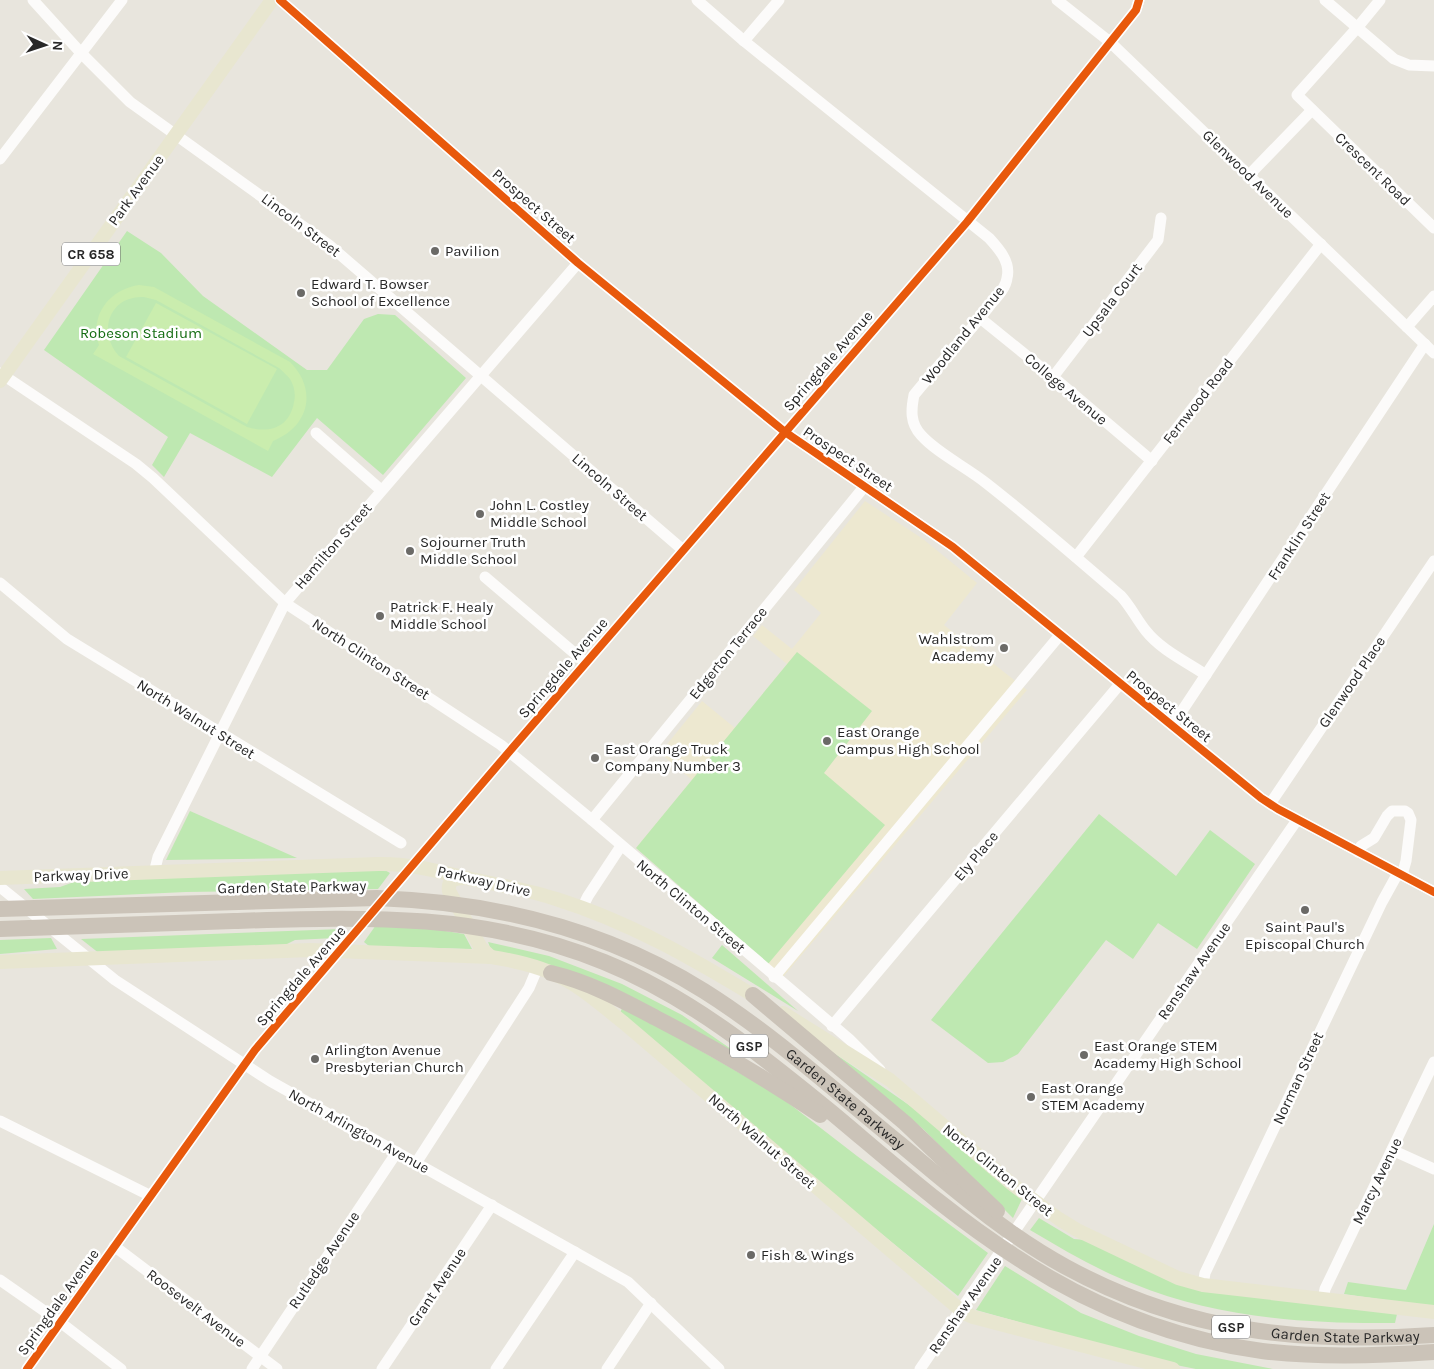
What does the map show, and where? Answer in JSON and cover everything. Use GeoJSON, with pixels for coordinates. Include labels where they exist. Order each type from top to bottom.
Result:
{"type":"FeatureCollection","features":[{"type":"Feature","properties":{"kind":"highway","name":"Garden State Parkway"},"geometry":{"type":"LineString","coordinates":[[0,909],[347,898],[407,899],[488,909],[576,930],[610,943],[665,969],[703,991],[740,1016],[777,1043],[1006,1230],[1043,1254],[1094,1282],[1134,1299],[1176,1313],[1241,1329],[1321,1338],[1380,1338],[1434,1335]]}},
{"type":"Feature","properties":{"kind":"highway","name":"Garden State Parkway"},"geometry":{"type":"LineString","coordinates":[[0,929],[378,918],[464,924],[536,939],[577,951],[617,967],[656,986],[700,1012],[770,1063],[911,1178],[992,1241],[1040,1272],[1092,1300],[1152,1325],[1208,1341],[1272,1352],[1330,1356],[1434,1352]]}},
{"type":"Feature","properties":{"kind":"highway"},"geometry":{"type":"LineString","coordinates":[[544,971],[582,981],[684,1032],[759,1075],[911,1178]]}},
{"type":"Feature","properties":{"kind":"highway"},"geometry":{"type":"LineString","coordinates":[[753,995],[905,1123],[1043,1254]]}},
{"type":"Feature","properties":{"kind":"main road","name":"Park Avenue"},"geometry":{"type":"LineString","coordinates":[[1,377],[272,0]]}},
{"type":"Feature","properties":{"kind":"main road","name":"Parkway Drive"},"geometry":{"type":"LineString","coordinates":[[0,878],[378,864],[413,866],[524,890],[582,908],[625,925],[678,951],[890,1080]]}},
{"type":"Feature","properties":{"kind":"main road"},"geometry":{"type":"LineString","coordinates":[[472,879],[453,880],[449,883],[449,890],[483,951],[492,957]]}},
{"type":"Feature","properties":{"kind":"main road"},"geometry":{"type":"LineString","coordinates":[[0,962],[297,950],[341,950]]}},
{"type":"Feature","properties":{"kind":"main road","name":"North Walnut Street"},"geometry":{"type":"LineString","coordinates":[[341,950],[492,957],[516,962],[567,980],[624,1023],[960,1311],[973,1317],[1173,1369]]}},
{"type":"Feature","properties":{"kind":"main road","name":"North Clinton Street"},"geometry":{"type":"LineString","coordinates":[[890,1080],[1035,1203],[1077,1230],[1178,1278],[1203,1285],[1434,1312]]}},
{"type":"Feature","properties":{"kind":"street","name":"Lincoln Street"},"geometry":{"type":"LineString","coordinates":[[33,0],[81,53],[130,102],[329,245],[683,550]]}},
{"type":"Feature","properties":{"kind":"street"},"geometry":{"type":"LineString","coordinates":[[0,159],[122,0]]}},
{"type":"Feature","properties":{"kind":"street","name":"Prospect Street"},"geometry":{"type":"LineString","coordinates":[[280,0],[578,263],[785,432],[953,547],[1270,804],[1434,892]]}},
{"type":"Feature","properties":{"kind":"street","name":"Woodland Avenue"},"geometry":{"type":"LineString","coordinates":[[697,0],[744,41],[989,238],[1002,252],[1007,266],[1007,279],[1001,291],[914,396],[912,409],[913,423],[920,435],[932,445],[986,482],[1121,596],[1146,632],[1156,642],[1206,675]]}},
{"type":"Feature","properties":{"kind":"street"},"geometry":{"type":"LineString","coordinates":[[744,41],[779,0]]}},
{"type":"Feature","properties":{"kind":"street","name":"Glenwood Avenue"},"geometry":{"type":"LineString","coordinates":[[1057,0],[1110,42],[1434,353]]}},
{"type":"Feature","properties":{"kind":"street","name":"Springdale Avenue"},"geometry":{"type":"LineString","coordinates":[[27,1369],[244,1064],[509,752],[967,222],[1136,10],[1139,0]]}},
{"type":"Feature","properties":{"kind":"street"},"geometry":{"type":"LineString","coordinates":[[1325,0],[1394,59],[1409,65],[1434,66]]}},
{"type":"Feature","properties":{"kind":"street"},"geometry":{"type":"LineString","coordinates":[[1357,28],[1380,0]]}},
{"type":"Feature","properties":{"kind":"street","name":"Crescent Road"},"geometry":{"type":"LineString","coordinates":[[1357,28],[1297,95],[1434,228]]}},
{"type":"Feature","properties":{"kind":"street"},"geometry":{"type":"LineString","coordinates":[[1249,175],[1312,110]]}},
{"type":"Feature","properties":{"kind":"street","name":"Upsala Court"},"geometry":{"type":"LineString","coordinates":[[1053,377],[1158,240],[1161,218]]}},
{"type":"Feature","properties":{"kind":"street","name":"Fernwood Road"},"geometry":{"type":"LineString","coordinates":[[1076,558],[1321,244]]}},
{"type":"Feature","properties":{"kind":"street","name":"Hamilton Street"},"geometry":{"type":"LineString","coordinates":[[154,873],[158,857],[285,603],[578,263]]}},
{"type":"Feature","properties":{"kind":"street"},"geometry":{"type":"LineString","coordinates":[[1407,328],[1434,296]]}},
{"type":"Feature","properties":{"kind":"street","name":"College Avenue"},"geometry":{"type":"LineString","coordinates":[[980,318],[1152,461]]}},
{"type":"Feature","properties":{"kind":"street","name":"Franklin Street"},"geometry":{"type":"LineString","coordinates":[[1172,726],[1425,344]]}},
{"type":"Feature","properties":{"kind":"street","name":"North Clinton Street"},"geometry":{"type":"LineString","coordinates":[[1,377],[136,464],[285,603],[509,752],[592,820],[856,1046],[890,1080]]}},
{"type":"Feature","properties":{"kind":"street"},"geometry":{"type":"LineString","coordinates":[[316,433],[381,490]]}},
{"type":"Feature","properties":{"kind":"street","name":"Edgerton Terrace"},"geometry":{"type":"LineString","coordinates":[[592,820],[864,487]]}},
{"type":"Feature","properties":{"kind":"street","name":"Glenwood Place"},"geometry":{"type":"LineString","coordinates":[[1270,804],[1434,561]]}},
{"type":"Feature","properties":{"kind":"street"},"geometry":{"type":"LineString","coordinates":[[484,578],[586,663]]}},
{"type":"Feature","properties":{"kind":"street","name":"North Walnut Street"},"geometry":{"type":"LineString","coordinates":[[0,583],[66,639],[401,843]]}},
{"type":"Feature","properties":{"kind":"street"},"geometry":{"type":"LineString","coordinates":[[774,977],[1060,635]]}},
{"type":"Feature","properties":{"kind":"street","name":"Ely Place"},"geometry":{"type":"LineString","coordinates":[[832,1026],[1120,684]]}},
{"type":"Feature","properties":{"kind":"street","name":"Norman Street"},"geometry":{"type":"LineString","coordinates":[[1203,1285],[1205,1272],[1378,910],[1406,861],[1411,820],[1408,813],[1405,811],[1392,811],[1374,838],[1362,846],[1358,852]]}},
{"type":"Feature","properties":{"kind":"street","name":"Renshaw Avenue"},"geometry":{"type":"LineString","coordinates":[[920,1369],[1297,820]]}},
{"type":"Feature","properties":{"kind":"street"},"geometry":{"type":"LineString","coordinates":[[582,908],[621,846]]}},
{"type":"Feature","properties":{"kind":"street","name":"North Arlington Avenue"},"geometry":{"type":"LineString","coordinates":[[0,887],[125,986],[282,1088],[628,1282],[719,1369]]}},
{"type":"Feature","properties":{"kind":"street"},"geometry":{"type":"LineString","coordinates":[[416,1163],[529,988],[544,971]]}},
{"type":"Feature","properties":{"kind":"street","name":"Marcy Avenue"},"geometry":{"type":"LineString","coordinates":[[1323,1300],[1326,1289],[1434,1062]]}},
{"type":"Feature","properties":{"kind":"street"},"geometry":{"type":"LineString","coordinates":[[0,1121],[150,1196]]}},
{"type":"Feature","properties":{"kind":"street"},"geometry":{"type":"LineString","coordinates":[[1392,1150],[1434,1169]]}},
{"type":"Feature","properties":{"kind":"street","name":"Rutledge Avenue"},"geometry":{"type":"LineString","coordinates":[[252,1369],[397,1152]]}},
{"type":"Feature","properties":{"kind":"street","name":"Grant Avenue"},"geometry":{"type":"LineString","coordinates":[[382,1369],[492,1205]]}},
{"type":"Feature","properties":{"kind":"street","name":"Roosevelt Avenue"},"geometry":{"type":"LineString","coordinates":[[114,1246],[277,1369]]}},
{"type":"Feature","properties":{"kind":"street"},"geometry":{"type":"LineString","coordinates":[[496,1369],[576,1252]]}},
{"type":"Feature","properties":{"kind":"street"},"geometry":{"type":"LineString","coordinates":[[0,1280],[60,1322],[121,1369]]}},
{"type":"Feature","properties":{"kind":"street"},"geometry":{"type":"LineString","coordinates":[[607,1369],[651,1303]]}},
{"type":"Feature","properties":{"kind":"street"},"geometry":{"type":"LineString","coordinates":[[1074,1343],[1148,1369]]}},
{"type":"Feature","properties":{"kind":"shaded area","name":"East Orange Campus High School"},"geometry":{"type":"Polygon","coordinates":[[[865,501],[923,539],[977,583],[944,625],[1027,690],[783,977],[636,848],[692,780],[660,753],[702,701],[735,728],[787,664],[753,636],[762,625],[792,649],[821,613],[794,590],[865,501]]]}},
{"type":"Feature","properties":{"kind":"green space","name":"Robeson Stadium"},"geometry":{"type":"Polygon","coordinates":[[[127,231],[161,253],[203,296],[307,370],[327,370],[364,319],[378,314],[395,315],[466,378],[383,475],[317,418],[272,477],[190,433],[164,477],[152,465],[168,437],[44,350],[127,231]]]}},
{"type":"Feature","properties":{"kind":"green space"},"geometry":{"type":"Polygon","coordinates":[[[139,285],[154,287],[290,362],[299,373],[304,384],[306,396],[306,407],[295,427],[273,441],[268,451],[93,354],[99,345],[97,324],[104,305],[119,292],[139,285]],[[144,297],[132,298],[115,308],[111,315],[108,329],[111,343],[119,356],[247,427],[263,430],[271,429],[283,423],[292,411],[295,396],[293,384],[279,368],[156,300],[144,297]]]}},
{"type":"Feature","properties":{"kind":"green space"},"geometry":{"type":"Polygon","coordinates":[[[156,303],[277,369],[247,424],[126,357],[156,303]]]}},
{"type":"Feature","properties":{"kind":"green space"},"geometry":{"type":"Polygon","coordinates":[[[797,652],[872,711],[824,773],[885,825],[768,964],[636,848],[797,652]]]}},
{"type":"Feature","properties":{"kind":"green space"},"geometry":{"type":"Polygon","coordinates":[[[190,811],[297,858],[166,860],[190,811]]]}},
{"type":"Feature","properties":{"kind":"green space"},"geometry":{"type":"Polygon","coordinates":[[[1099,814],[1176,876],[1210,830],[1255,864],[1197,949],[1158,923],[1133,959],[1106,940],[1018,1054],[1003,1062],[988,1063],[931,1020],[1099,814]]]}},
{"type":"Feature","properties":{"kind":"green space"},"geometry":{"type":"Polygon","coordinates":[[[385,870],[390,873],[378,889],[186,892],[33,899],[24,889],[60,887],[74,882],[385,870]]]}},
{"type":"Feature","properties":{"kind":"green space"},"geometry":{"type":"Polygon","coordinates":[[[376,925],[427,928],[464,934],[472,949],[369,946],[364,942],[376,925]]]}},
{"type":"Feature","properties":{"kind":"green space"},"geometry":{"type":"Polygon","coordinates":[[[342,929],[335,938],[295,940],[285,945],[100,954],[81,939],[342,929]]]}},
{"type":"Feature","properties":{"kind":"green space"},"geometry":{"type":"Polygon","coordinates":[[[51,938],[57,949],[0,954],[0,940],[51,938]]]}},
{"type":"Feature","properties":{"kind":"green space"},"geometry":{"type":"Polygon","coordinates":[[[488,942],[549,956],[622,984],[682,1015],[767,1074],[596,983],[492,952],[488,942]]]}},
{"type":"Feature","properties":{"kind":"green space"},"geometry":{"type":"Polygon","coordinates":[[[722,945],[798,1011],[712,958],[722,945]]]}},
{"type":"Feature","properties":{"kind":"green space"},"geometry":{"type":"Polygon","coordinates":[[[623,1006],[778,1095],[988,1253],[958,1296],[771,1144],[620,1013],[623,1006]]]}},
{"type":"Feature","properties":{"kind":"green space"},"geometry":{"type":"Polygon","coordinates":[[[811,1037],[919,1112],[1022,1199],[1013,1218],[923,1129],[811,1037]]]}},
{"type":"Feature","properties":{"kind":"green space"},"geometry":{"type":"Polygon","coordinates":[[[1039,1218],[1074,1239],[1085,1240],[1158,1275],[1397,1314],[1395,1323],[1329,1322],[1263,1317],[1197,1305],[1134,1284],[1081,1259],[1030,1230],[1039,1218]]]}},
{"type":"Feature","properties":{"kind":"green space"},"geometry":{"type":"Polygon","coordinates":[[[1434,1224],[1434,1305],[1420,1305],[1344,1294],[1348,1282],[1406,1290],[1434,1224]]]}},
{"type":"Feature","properties":{"kind":"green space"},"geometry":{"type":"Polygon","coordinates":[[[1005,1266],[1081,1313],[1139,1336],[1196,1354],[1273,1369],[1196,1369],[1161,1362],[976,1310],[1005,1266]]]}},
{"type":"Feature","properties":{"kind":"cycle path"},"geometry":{"type":"LineString","coordinates":[[280,0],[578,263],[785,432],[953,547],[1261,798],[1278,809],[1434,892]]}},
{"type":"Feature","properties":{"kind":"cycle path"},"geometry":{"type":"LineString","coordinates":[[27,1369],[255,1050],[509,752],[967,222],[1136,10],[1139,0]]}},
{"type":"Feature","properties":{"kind":"place","name":"Pavilion"},"geometry":{"type":"Point","coordinates":[435,251]}},
{"type":"Feature","properties":{"kind":"place","name":"Edward T. Bowser School of Excellence"},"geometry":{"type":"Point","coordinates":[301,293]}},
{"type":"Feature","properties":{"kind":"place","name":"John L. Costley Middle School"},"geometry":{"type":"Point","coordinates":[480,514]}},
{"type":"Feature","properties":{"kind":"place","name":"Sojourner Truth Middle School"},"geometry":{"type":"Point","coordinates":[410,551]}},
{"type":"Feature","properties":{"kind":"place","name":"Patrick F. Healy Middle School"},"geometry":{"type":"Point","coordinates":[380,616]}},
{"type":"Feature","properties":{"kind":"place","name":"Wahlstrom Academy"},"geometry":{"type":"Point","coordinates":[1004,648]}},
{"type":"Feature","properties":{"kind":"place","name":"East Orange Campus High School"},"geometry":{"type":"Point","coordinates":[827,741]}},
{"type":"Feature","properties":{"kind":"place","name":"East Orange Truck Company Number 3"},"geometry":{"type":"Point","coordinates":[595,758]}},
{"type":"Feature","properties":{"kind":"place","name":"Saint Paul's Episcopal Church"},"geometry":{"type":"Point","coordinates":[1305,910]}},
{"type":"Feature","properties":{"kind":"place","name":"East Orange STEM Academy High School"},"geometry":{"type":"Point","coordinates":[1084,1055]}},
{"type":"Feature","properties":{"kind":"place","name":"Arlington Avenue Presbyterian Church"},"geometry":{"type":"Point","coordinates":[315,1059]}},
{"type":"Feature","properties":{"kind":"place","name":"East Orange STEM Academy"},"geometry":{"type":"Point","coordinates":[1031,1097]}},
{"type":"Feature","properties":{"kind":"place","name":"Fish & Wings"},"geometry":{"type":"Point","coordinates":[751,1255]}}]}
